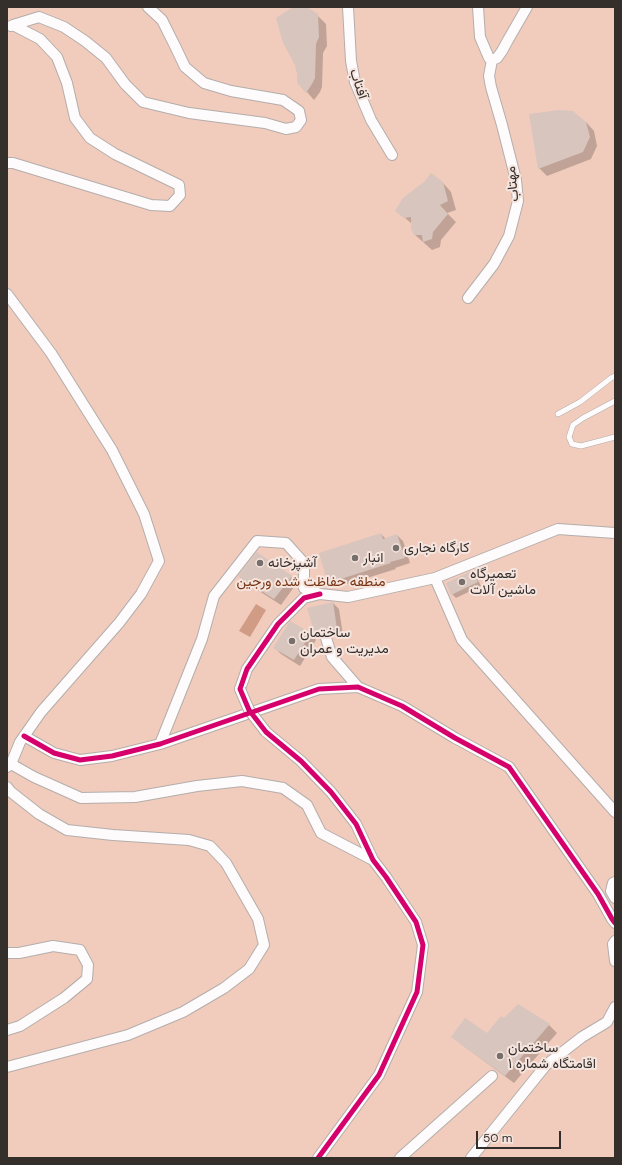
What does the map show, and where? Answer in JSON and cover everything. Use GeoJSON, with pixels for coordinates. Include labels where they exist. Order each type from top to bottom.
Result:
{"type":"FeatureCollection","features":[{"type":"Feature","properties":{"kind":"street"},"geometry":{"type":"LineString","coordinates":[[10,27],[39,17],[64,27],[85,41],[106,58],[125,84],[143,102],[189,113],[265,123],[286,129],[296,128],[301,120],[299,111],[283,100],[231,91],[204,83],[185,67],[162,20],[148,7]]}},
{"type":"Feature","properties":{"kind":"street","name":"آفتاب"},"geometry":{"type":"LineString","coordinates":[[348,7],[351,61],[355,82],[372,120],[392,155]]}},
{"type":"Feature","properties":{"kind":"street"},"geometry":{"type":"LineString","coordinates":[[478,7],[480,37],[488,58],[492,60],[497,58],[502,52],[527,7]]}},
{"type":"Feature","properties":{"kind":"street"},"geometry":{"type":"LineString","coordinates":[[7,163],[13,163],[151,205],[170,206],[180,195],[179,185],[115,154],[90,138],[75,118],[67,83],[57,57],[40,39],[10,27]]}},
{"type":"Feature","properties":{"kind":"street","name":"مهتاب"},"geometry":{"type":"LineString","coordinates":[[468,298],[494,264],[509,236],[518,201],[516,180],[491,87],[490,76],[492,60]]}},
{"type":"Feature","properties":{"kind":"street"},"geometry":{"type":"LineString","coordinates":[[7,294],[51,353],[112,450],[144,514],[159,561],[141,594],[119,623],[41,712],[20,742],[9,766],[80,798],[135,797],[197,786],[242,781],[283,788],[307,805],[321,833],[373,860]]}},
{"type":"Feature","properties":{"kind":"street"},"geometry":{"type":"LineString","coordinates":[[160,744],[202,639],[214,596],[257,541],[286,544],[304,563],[304,588],[320,594],[348,597],[435,578],[558,529],[615,533]]}},
{"type":"Feature","properties":{"kind":"street"},"geometry":{"type":"LineString","coordinates":[[435,578],[462,640],[615,812]]}},
{"type":"Feature","properties":{"kind":"street"},"geometry":{"type":"LineString","coordinates":[[318,1158],[379,1074],[417,992],[423,945],[416,922],[373,860],[356,824],[331,792],[301,762],[266,732],[249,710],[240,689],[247,669],[278,624],[304,598],[320,594]]}},
{"type":"Feature","properties":{"kind":"street"},"geometry":{"type":"LineString","coordinates":[[326,638],[332,657],[358,686],[402,706],[455,738],[509,767],[600,898],[615,923]]}},
{"type":"Feature","properties":{"kind":"street"},"geometry":{"type":"LineString","coordinates":[[24,736],[54,753],[80,760],[112,756],[160,744],[319,689],[358,686]]}},
{"type":"Feature","properties":{"kind":"street"},"geometry":{"type":"LineString","coordinates":[[7,787],[11,792],[39,814],[67,830],[113,836],[189,840],[210,846],[226,863],[258,919],[264,945],[249,968],[224,988],[183,1012],[128,1035],[7,1068]]}},
{"type":"Feature","properties":{"kind":"street"},"geometry":{"type":"LineString","coordinates":[[600,898],[614,890]]}},
{"type":"Feature","properties":{"kind":"street"},"geometry":{"type":"LineString","coordinates":[[615,941],[613,944],[615,961]]}},
{"type":"Feature","properties":{"kind":"street"},"geometry":{"type":"LineString","coordinates":[[7,953],[19,953],[53,946],[80,950],[88,964],[87,979],[64,998],[20,1026],[7,1030]]}},
{"type":"Feature","properties":{"kind":"street"},"geometry":{"type":"LineString","coordinates":[[471,1158],[546,1065],[582,1037],[607,1022],[615,1007]]}},
{"type":"Feature","properties":{"kind":"street"},"geometry":{"type":"LineString","coordinates":[[400,1158],[492,1076]]}},
{"type":"Feature","properties":{"kind":"lane"},"geometry":{"type":"LineString","coordinates":[[558,414],[580,402],[615,376]]}},
{"type":"Feature","properties":{"kind":"lane"},"geometry":{"type":"LineString","coordinates":[[615,401],[573,425],[569,437],[572,444],[581,446],[615,437]]}},
{"type":"Feature","properties":{"kind":"green space","name":"منطقه حفاظت شده ورجین"},"geometry":{"type":"Polygon","coordinates":[[[7,7],[615,7],[615,1158],[7,1158],[7,7]]]}},
{"type":"Feature","properties":{"kind":"shaded area"},"geometry":{"type":"Polygon","coordinates":[[[256,604],[266,610],[250,637],[239,631],[256,604]]]}},
{"type":"Feature","properties":{"kind":"building"},"geometry":{"type":"Polygon","coordinates":[[[293,7],[307,7],[318,14],[319,37],[316,44],[315,78],[306,93],[297,83],[295,65],[283,43],[276,18],[293,7]]]}},
{"type":"Feature","properties":{"kind":"building"},"geometry":{"type":"Polygon","coordinates":[[[559,110],[573,111],[586,122],[590,137],[583,152],[538,169],[529,114],[559,110]]]}},
{"type":"Feature","properties":{"kind":"building"},"geometry":{"type":"Polygon","coordinates":[[[431,173],[443,182],[448,201],[440,205],[448,214],[433,232],[432,239],[423,242],[422,235],[414,235],[411,229],[411,217],[404,218],[395,211],[403,198],[425,181],[431,173]]]}},
{"type":"Feature","properties":{"kind":"building","name":"انبار"},"geometry":{"type":"Polygon","coordinates":[[[381,533],[383,539],[397,534],[405,558],[328,583],[319,553],[381,533]]]}},
{"type":"Feature","properties":{"kind":"building","name":"آشپزخانه"},"geometry":{"type":"Polygon","coordinates":[[[257,552],[292,576],[274,599],[238,576],[257,552]]]}},
{"type":"Feature","properties":{"kind":"building","name":"تعمیرگاه ماشین آلات"},"geometry":{"type":"Polygon","coordinates":[[[472,571],[478,582],[451,595],[446,583],[472,571]]]}},
{"type":"Feature","properties":{"kind":"building"},"geometry":{"type":"Polygon","coordinates":[[[333,602],[337,629],[314,631],[307,608],[333,602]]]}},
{"type":"Feature","properties":{"kind":"building","name":"ساختمان مدیریت و عمران"},"geometry":{"type":"Polygon","coordinates":[[[290,621],[311,633],[294,660],[273,648],[290,621]]]}},
{"type":"Feature","properties":{"kind":"building","name":"ساختمان اقامتگاه شماره ۱"},"geometry":{"type":"Polygon","coordinates":[[[518,1004],[550,1024],[505,1076],[451,1037],[465,1018],[487,1033],[501,1016],[504,1018],[518,1004]]]}},
{"type":"Feature","properties":{"kind":"cycle path"},"geometry":{"type":"LineString","coordinates":[[318,1158],[379,1075],[417,992],[423,945],[416,922],[373,860],[356,824],[331,792],[301,761],[266,732],[249,710],[240,689],[247,669],[278,624],[304,598],[320,594]]}},
{"type":"Feature","properties":{"kind":"cycle path"},"geometry":{"type":"LineString","coordinates":[[24,736],[54,753],[80,760],[112,756],[160,744],[319,689],[358,687],[402,706],[455,738],[509,767],[598,894],[615,923]]}},
{"type":"Feature","properties":{"kind":"place","name":"کارگاه نجاری"},"geometry":{"type":"Point","coordinates":[396,548]}},
{"type":"Feature","properties":{"kind":"place","name":"انبار"},"geometry":{"type":"Point","coordinates":[355,558]}},
{"type":"Feature","properties":{"kind":"place","name":"آشپزخانه"},"geometry":{"type":"Point","coordinates":[260,563]}},
{"type":"Feature","properties":{"kind":"place","name":"تعمیرگاه ماشین آلات"},"geometry":{"type":"Point","coordinates":[462,582]}},
{"type":"Feature","properties":{"kind":"place","name":"ساختمان مدیریت و عمران"},"geometry":{"type":"Point","coordinates":[292,641]}},
{"type":"Feature","properties":{"kind":"place","name":"ساختمان اقامتگاه شماره ۱"},"geometry":{"type":"Point","coordinates":[500,1056]}}]}
